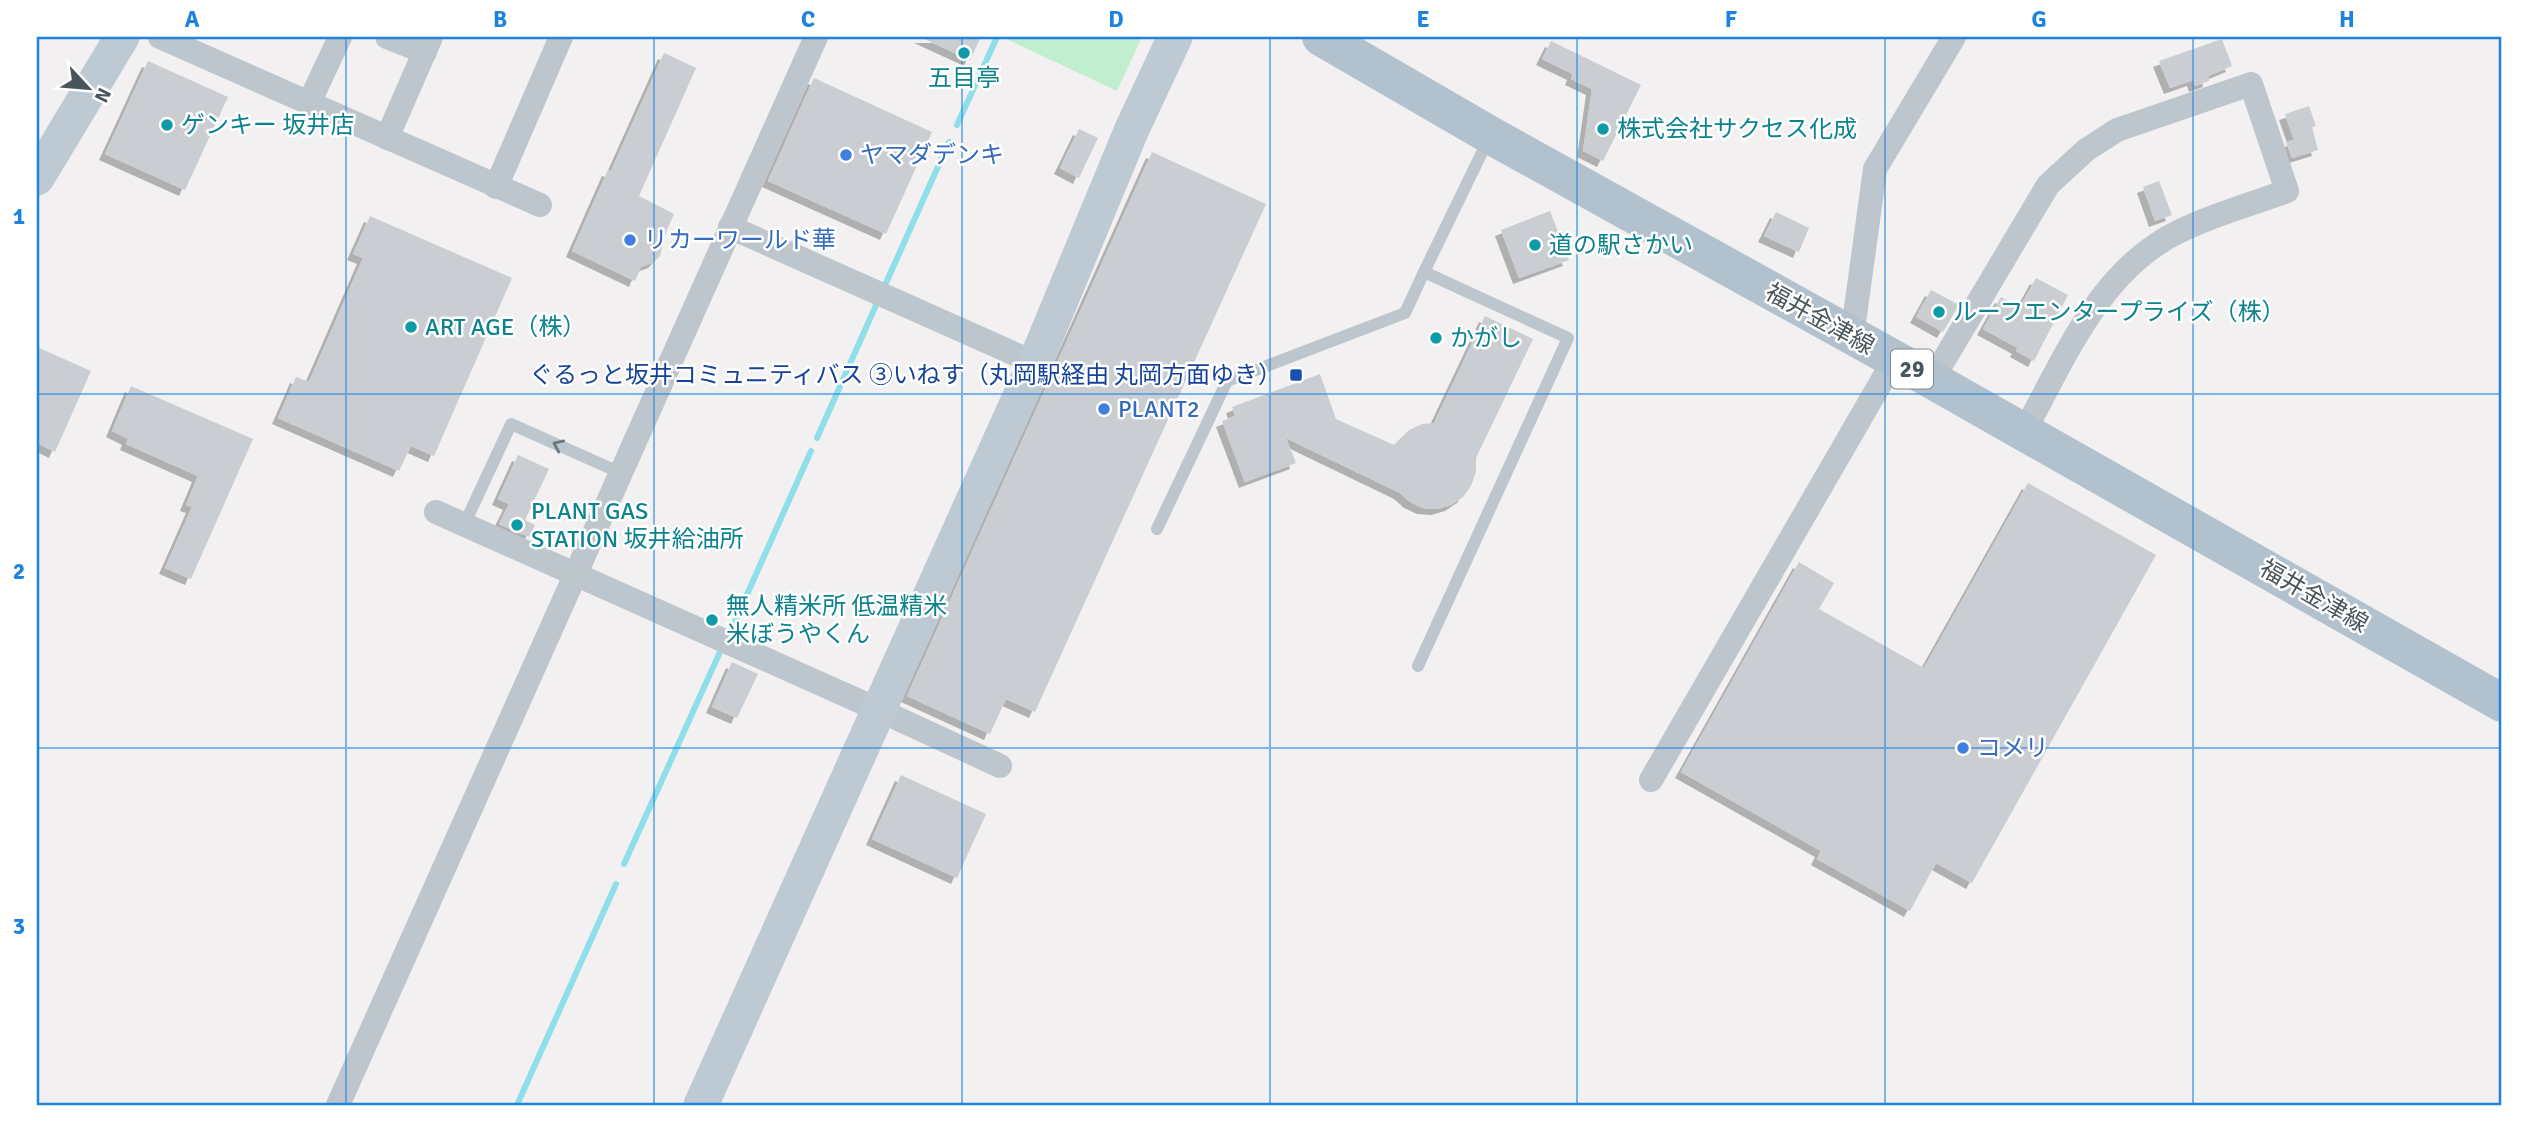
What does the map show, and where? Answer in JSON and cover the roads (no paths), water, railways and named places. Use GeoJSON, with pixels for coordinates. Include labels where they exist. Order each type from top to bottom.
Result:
{"type":"FeatureCollection","features":[{"type":"Feature","properties":{"kind":"main road","name":"福井金津線"},"geometry":{"type":"LineString","coordinates":[[1321,37],[1490,135],[1932,380],[2502,703]]}},
{"type":"Feature","properties":{"kind":"street"},"geometry":{"type":"LineString","coordinates":[[37,178],[122,37]]}},
{"type":"Feature","properties":{"kind":"street"},"geometry":{"type":"LineString","coordinates":[[160,37],[540,205]]}},
{"type":"Feature","properties":{"kind":"street"},"geometry":{"type":"LineString","coordinates":[[309,103],[340,37]]}},
{"type":"Feature","properties":{"kind":"street"},"geometry":{"type":"LineString","coordinates":[[387,37],[428,44],[387,138]]}},
{"type":"Feature","properties":{"kind":"street"},"geometry":{"type":"LineString","coordinates":[[496,187],[561,37]]}},
{"type":"Feature","properties":{"kind":"street"},"geometry":{"type":"LineString","coordinates":[[338,1105],[816,37]]}},
{"type":"Feature","properties":{"kind":"street"},"geometry":{"type":"LineString","coordinates":[[701,1105],[1035,363],[1132,129],[1175,37]]}},
{"type":"Feature","properties":{"kind":"street"},"geometry":{"type":"LineString","coordinates":[[1852,337],[1875,169],[1954,37]]}},
{"type":"Feature","properties":{"kind":"street"},"geometry":{"type":"LineString","coordinates":[[1932,380],[2048,185],[2086,150],[2117,130],[2251,84],[2287,191],[2180,230],[2134,261],[2096,302],[2024,432]]}},
{"type":"Feature","properties":{"kind":"street"},"geometry":{"type":"LineString","coordinates":[[730,228],[1035,363]]}},
{"type":"Feature","properties":{"kind":"street"},"geometry":{"type":"LineString","coordinates":[[1651,780],[1894,360]]}},
{"type":"Feature","properties":{"kind":"street"},"geometry":{"type":"LineString","coordinates":[[436,512],[1000,766]]}},
{"type":"Feature","properties":{"kind":"lane"},"geometry":{"type":"LineString","coordinates":[[1157,529],[1227,381],[1405,313],[1490,135]]}},
{"type":"Feature","properties":{"kind":"lane"},"geometry":{"type":"LineString","coordinates":[[1418,666],[1568,338],[1424,272]]}},
{"type":"Feature","properties":{"kind":"lane"},"geometry":{"type":"LineString","coordinates":[[465,523],[511,424],[621,473]]}},
{"type":"Feature","properties":{"kind":"waterway"},"geometry":{"type":"LineString","coordinates":[[957,125],[997,37]]}},
{"type":"Feature","properties":{"kind":"waterway"},"geometry":{"type":"LineString","coordinates":[[886,283],[949,142]]}},
{"type":"Feature","properties":{"kind":"waterway"},"geometry":{"type":"LineString","coordinates":[[817,438],[877,303]]}},
{"type":"Feature","properties":{"kind":"waterway"},"geometry":{"type":"LineString","coordinates":[[732,628],[811,451]]}},
{"type":"Feature","properties":{"kind":"waterway"},"geometry":{"type":"LineString","coordinates":[[624,864],[720,652]]}},
{"type":"Feature","properties":{"kind":"waterway"},"geometry":{"type":"LineString","coordinates":[[517,1105],[616,884]]}},
{"type":"Feature","properties":{"kind":"place","name":"五目亭"},"geometry":{"type":"Point","coordinates":[964,53]}},
{"type":"Feature","properties":{"kind":"place","name":"ゲンキー 坂井店"},"geometry":{"type":"Point","coordinates":[167,125]}},
{"type":"Feature","properties":{"kind":"place","name":"株式会社サクセス化成"},"geometry":{"type":"Point","coordinates":[1603,129]}},
{"type":"Feature","properties":{"kind":"place","name":"ヤマダデンキ"},"geometry":{"type":"Point","coordinates":[846,155]}},
{"type":"Feature","properties":{"kind":"place","name":"リカーワールド華"},"geometry":{"type":"Point","coordinates":[630,240]}},
{"type":"Feature","properties":{"kind":"place","name":"道の駅さかい"},"geometry":{"type":"Point","coordinates":[1535,245]}},
{"type":"Feature","properties":{"kind":"place","name":"ルーフエンタープライズ（株）"},"geometry":{"type":"Point","coordinates":[1939,312]}},
{"type":"Feature","properties":{"kind":"place","name":"ART AGE（株）"},"geometry":{"type":"Point","coordinates":[411,327]}},
{"type":"Feature","properties":{"kind":"place","name":"かがし"},"geometry":{"type":"Point","coordinates":[1436,338]}},
{"type":"Feature","properties":{"kind":"place","name":"ぐるっと坂井コミュニティバス ③いねす（丸岡駅経由 丸岡方面ゆき）"},"geometry":{"type":"Point","coordinates":[1296,375]}},
{"type":"Feature","properties":{"kind":"place","name":"PLANT2"},"geometry":{"type":"Point","coordinates":[1104,409]}},
{"type":"Feature","properties":{"kind":"place","name":"PLANT GAS STATION 坂井給油所"},"geometry":{"type":"Point","coordinates":[517,525]}},
{"type":"Feature","properties":{"kind":"place","name":"無人精米所 低温精米 米ぼうやくん"},"geometry":{"type":"Point","coordinates":[712,620]}},
{"type":"Feature","properties":{"kind":"place","name":"コメリ"},"geometry":{"type":"Point","coordinates":[1963,748]}}]}
